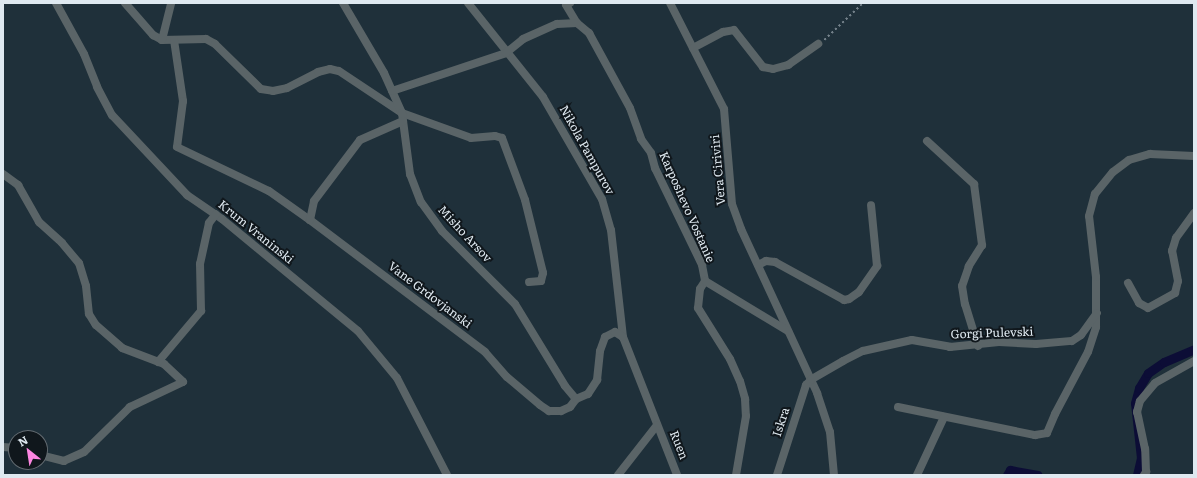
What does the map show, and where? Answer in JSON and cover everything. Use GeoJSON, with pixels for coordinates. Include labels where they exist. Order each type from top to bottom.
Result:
{"type":"FeatureCollection","features":[{"type":"Feature","properties":{"kind":"street","name":"Krum Vraninski"},"geometry":{"type":"LineString","coordinates":[[56,3],[84,54],[97,87],[112,115],[178,187],[216,214],[334,309],[370,345],[397,378],[447,475]]}},
{"type":"Feature","properties":{"kind":"street"},"geometry":{"type":"LineString","coordinates":[[125,3],[153,35],[162,40],[206,40],[215,44],[256,86],[267,90],[287,88],[318,72],[330,69],[339,71],[403,117],[471,138],[495,136],[505,142],[525,200],[534,243],[543,272],[541,281],[529,282]]}},
{"type":"Feature","properties":{"kind":"street"},"geometry":{"type":"LineString","coordinates":[[162,40],[171,3]]}},
{"type":"Feature","properties":{"kind":"street","name":"Misho Arsov"},"geometry":{"type":"LineString","coordinates":[[343,3],[364,36],[392,91],[403,117],[410,174],[421,202],[442,231],[515,304],[565,386],[576,399]]}},
{"type":"Feature","properties":{"kind":"street","name":"Nikola Pampurov"},"geometry":{"type":"LineString","coordinates":[[468,3],[506,53],[543,97],[602,199],[611,230],[623,337],[657,424]]}},
{"type":"Feature","properties":{"kind":"street","name":"Vera Ciriviri"},"geometry":{"type":"LineString","coordinates":[[670,3],[724,109],[732,204],[758,265],[812,379],[830,432],[834,475]]}},
{"type":"Feature","properties":{"kind":"street","name":"Karposhevo Vostanie"},"geometry":{"type":"LineString","coordinates":[[568,4],[576,23],[589,33],[630,108],[641,140],[651,153],[654,168],[694,248],[705,281],[700,289],[698,308],[730,359],[740,381],[745,398],[746,416],[736,475]]}},
{"type":"Feature","properties":{"kind":"street"},"geometry":{"type":"LineString","coordinates":[[392,91],[506,53],[523,39],[557,24],[576,23]]}},
{"type":"Feature","properties":{"kind":"street"},"geometry":{"type":"LineString","coordinates":[[693,48],[723,32],[734,30],[763,67],[773,69],[788,65],[818,44]]}},
{"type":"Feature","properties":{"kind":"street","name":"Vane Grdovjanski"},"geometry":{"type":"LineString","coordinates":[[174,40],[183,100],[177,147],[269,191],[310,220],[485,352],[507,377],[549,411],[561,411],[570,407],[576,399],[588,394],[594,388],[600,370],[600,351],[605,337],[615,332],[623,337]]}},
{"type":"Feature","properties":{"kind":"street"},"geometry":{"type":"LineString","coordinates":[[310,220],[314,201],[360,140],[403,117]]}},
{"type":"Feature","properties":{"kind":"street"},"geometry":{"type":"LineString","coordinates":[[926,142],[974,184],[982,245],[969,266],[962,286],[965,304],[978,346]]}},
{"type":"Feature","properties":{"kind":"street"},"geometry":{"type":"LineString","coordinates":[[898,407],[918,409],[944,417],[976,421],[1035,435],[1047,433],[1055,414],[1088,352],[1097,313],[1096,277],[1088,216],[1090,205],[1101,184],[1129,160],[1150,154],[1194,156]]}},
{"type":"Feature","properties":{"kind":"street"},"geometry":{"type":"LineString","coordinates":[[3,174],[18,185],[39,222],[62,243],[79,263],[86,286],[89,314],[96,325],[122,348],[158,362],[178,375],[183,382],[179,386],[150,396],[130,407],[84,452],[64,461],[48,457]]}},
{"type":"Feature","properties":{"kind":"street"},"geometry":{"type":"LineString","coordinates":[[758,265],[766,261],[775,262],[844,300],[849,299],[859,292],[877,266],[871,205]]}},
{"type":"Feature","properties":{"kind":"street"},"geometry":{"type":"LineString","coordinates":[[1128,283],[1139,303],[1148,308],[1175,293],[1178,280],[1172,251],[1176,238],[1194,213]]}},
{"type":"Feature","properties":{"kind":"street"},"geometry":{"type":"LineString","coordinates":[[158,362],[186,333],[201,311],[200,264],[209,224],[216,214]]}},
{"type":"Feature","properties":{"kind":"street"},"geometry":{"type":"LineString","coordinates":[[705,281],[790,332]]}},
{"type":"Feature","properties":{"kind":"street","name":"Gorgi Pulevski"},"geometry":{"type":"LineString","coordinates":[[812,379],[863,351],[897,342],[912,340],[950,347],[978,346],[999,342],[1036,344],[1072,341],[1081,334],[1097,313]]}},
{"type":"Feature","properties":{"kind":"street"},"geometry":{"type":"LineString","coordinates":[[1144,475],[1146,472],[1145,449],[1137,412],[1140,402],[1155,383],[1194,361]]}},
{"type":"Feature","properties":{"kind":"street","name":"Iskra"},"geometry":{"type":"LineString","coordinates":[[777,475],[801,398],[812,379]]}},
{"type":"Feature","properties":{"kind":"street"},"geometry":{"type":"LineString","coordinates":[[917,475],[944,417]]}},
{"type":"Feature","properties":{"kind":"street"},"geometry":{"type":"LineString","coordinates":[[618,475],[657,424]]}},
{"type":"Feature","properties":{"kind":"street","name":"Ruen"},"geometry":{"type":"LineString","coordinates":[[657,424],[677,475]]}},
{"type":"Feature","properties":{"kind":"path"},"geometry":{"type":"LineString","coordinates":[[818,44],[863,3]]}},
{"type":"Feature","properties":{"kind":"waterway"},"geometry":{"type":"LineString","coordinates":[[1137,475],[1141,458],[1135,403],[1139,388],[1148,373],[1164,362],[1194,349]]}},
{"type":"Feature","properties":{"kind":"waterway"},"geometry":{"type":"LineString","coordinates":[[1007,475],[1010,470],[1038,475]]}}]}
